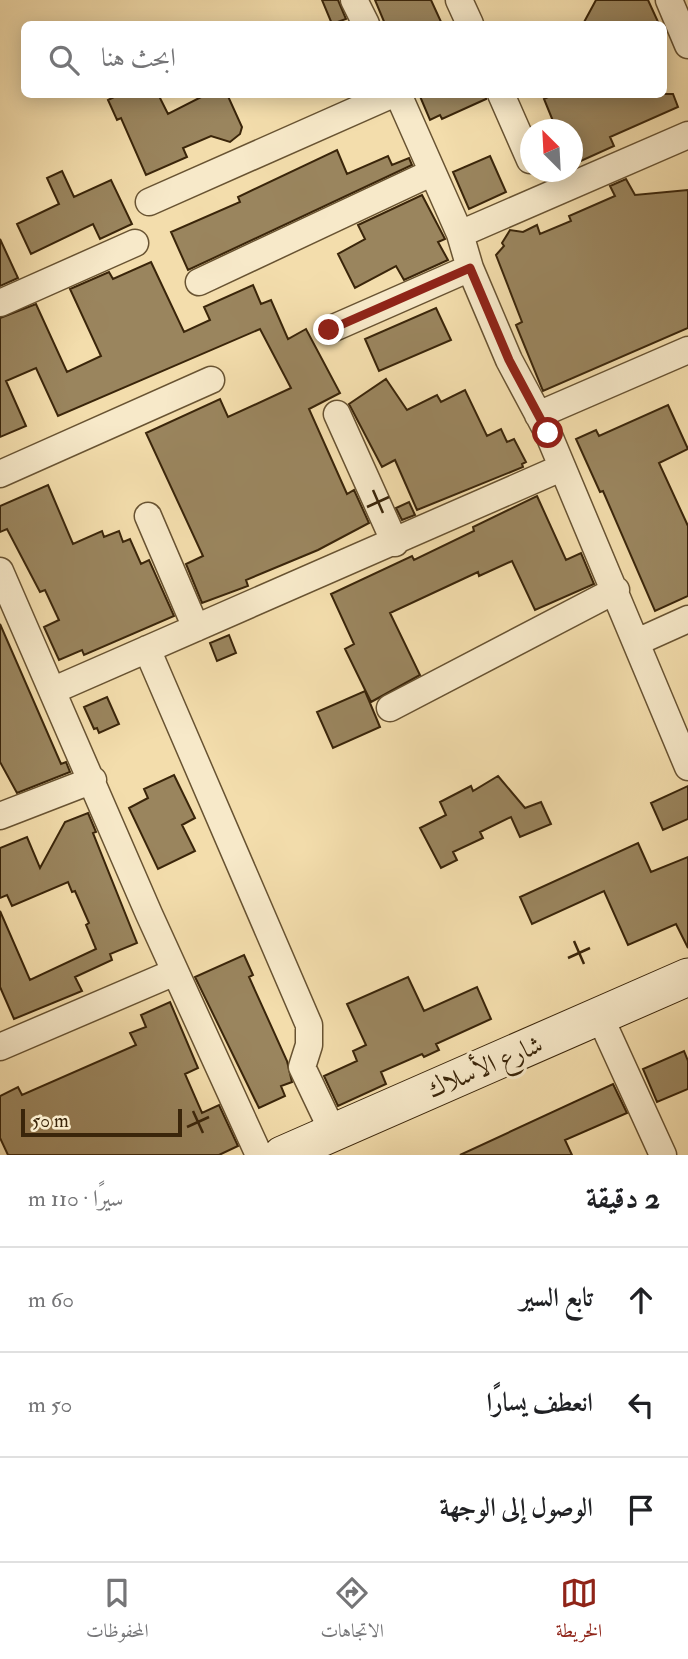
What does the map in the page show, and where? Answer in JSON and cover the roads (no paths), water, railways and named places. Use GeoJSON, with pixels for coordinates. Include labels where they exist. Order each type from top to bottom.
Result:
{"type":"FeatureCollection","features":[{"type":"Feature","properties":{"kind":"street"},"geometry":{"type":"LineString","coordinates":[[354,0],[364,21]]}},
{"type":"Feature","properties":{"kind":"street"},"geometry":{"type":"LineString","coordinates":[[459,0],[469,21]]}},
{"type":"Feature","properties":{"kind":"street"},"geometry":{"type":"LineString","coordinates":[[669,0],[688,45]]}},
{"type":"Feature","properties":{"kind":"street"},"geometry":{"type":"LineString","coordinates":[[149,202],[387,98]]}},
{"type":"Feature","properties":{"kind":"street"},"geometry":{"type":"LineString","coordinates":[[398,98],[460,234],[470,268],[509,360],[538,415],[616,590],[688,767]]}},
{"type":"Feature","properties":{"kind":"street"},"geometry":{"type":"LineString","coordinates":[[503,98],[520,137]]}},
{"type":"Feature","properties":{"kind":"street"},"geometry":{"type":"LineString","coordinates":[[460,234],[541,183],[688,135]]}},
{"type":"Feature","properties":{"kind":"street"},"geometry":{"type":"LineString","coordinates":[[199,282],[431,173]]}},
{"type":"Feature","properties":{"kind":"street"},"geometry":{"type":"LineString","coordinates":[[0,303],[135,243]]}},
{"type":"Feature","properties":{"kind":"street"},"geometry":{"type":"LineString","coordinates":[[329,330],[470,268]]}},
{"type":"Feature","properties":{"kind":"street"},"geometry":{"type":"LineString","coordinates":[[538,415],[688,350]]}},
{"type":"Feature","properties":{"kind":"street"},"geometry":{"type":"LineString","coordinates":[[0,474],[211,380]]}},
{"type":"Feature","properties":{"kind":"street"},"geometry":{"type":"LineString","coordinates":[[337,414],[395,543]]}},
{"type":"Feature","properties":{"kind":"street"},"geometry":{"type":"LineString","coordinates":[[54,690],[395,543],[561,468]]}},
{"type":"Feature","properties":{"kind":"street"},"geometry":{"type":"LineString","coordinates":[[148,516],[196,628]]}},
{"type":"Feature","properties":{"kind":"street"},"geometry":{"type":"LineString","coordinates":[[0,571],[8,611],[54,690],[175,972],[259,1155]]}},
{"type":"Feature","properties":{"kind":"street"},"geometry":{"type":"LineString","coordinates":[[390,708],[616,590]]}},
{"type":"Feature","properties":{"kind":"street"},"geometry":{"type":"LineString","coordinates":[[637,642],[688,619]]}},
{"type":"Feature","properties":{"kind":"street"},"geometry":{"type":"LineString","coordinates":[[147,649],[309,1025],[309,1045],[302,1067],[333,1132]]}},
{"type":"Feature","properties":{"kind":"street"},"geometry":{"type":"LineString","coordinates":[[0,817],[93,780]]}},
{"type":"Feature","properties":{"kind":"street"},"geometry":{"type":"LineString","coordinates":[[0,1047],[175,972]]}},
{"type":"Feature","properties":{"kind":"street","name":"شارع الأسلاك"},"geometry":{"type":"LineString","coordinates":[[282,1155],[688,977]]}},
{"type":"Feature","properties":{"kind":"street"},"geometry":{"type":"LineString","coordinates":[[600,1017],[663,1155]]}}]}
